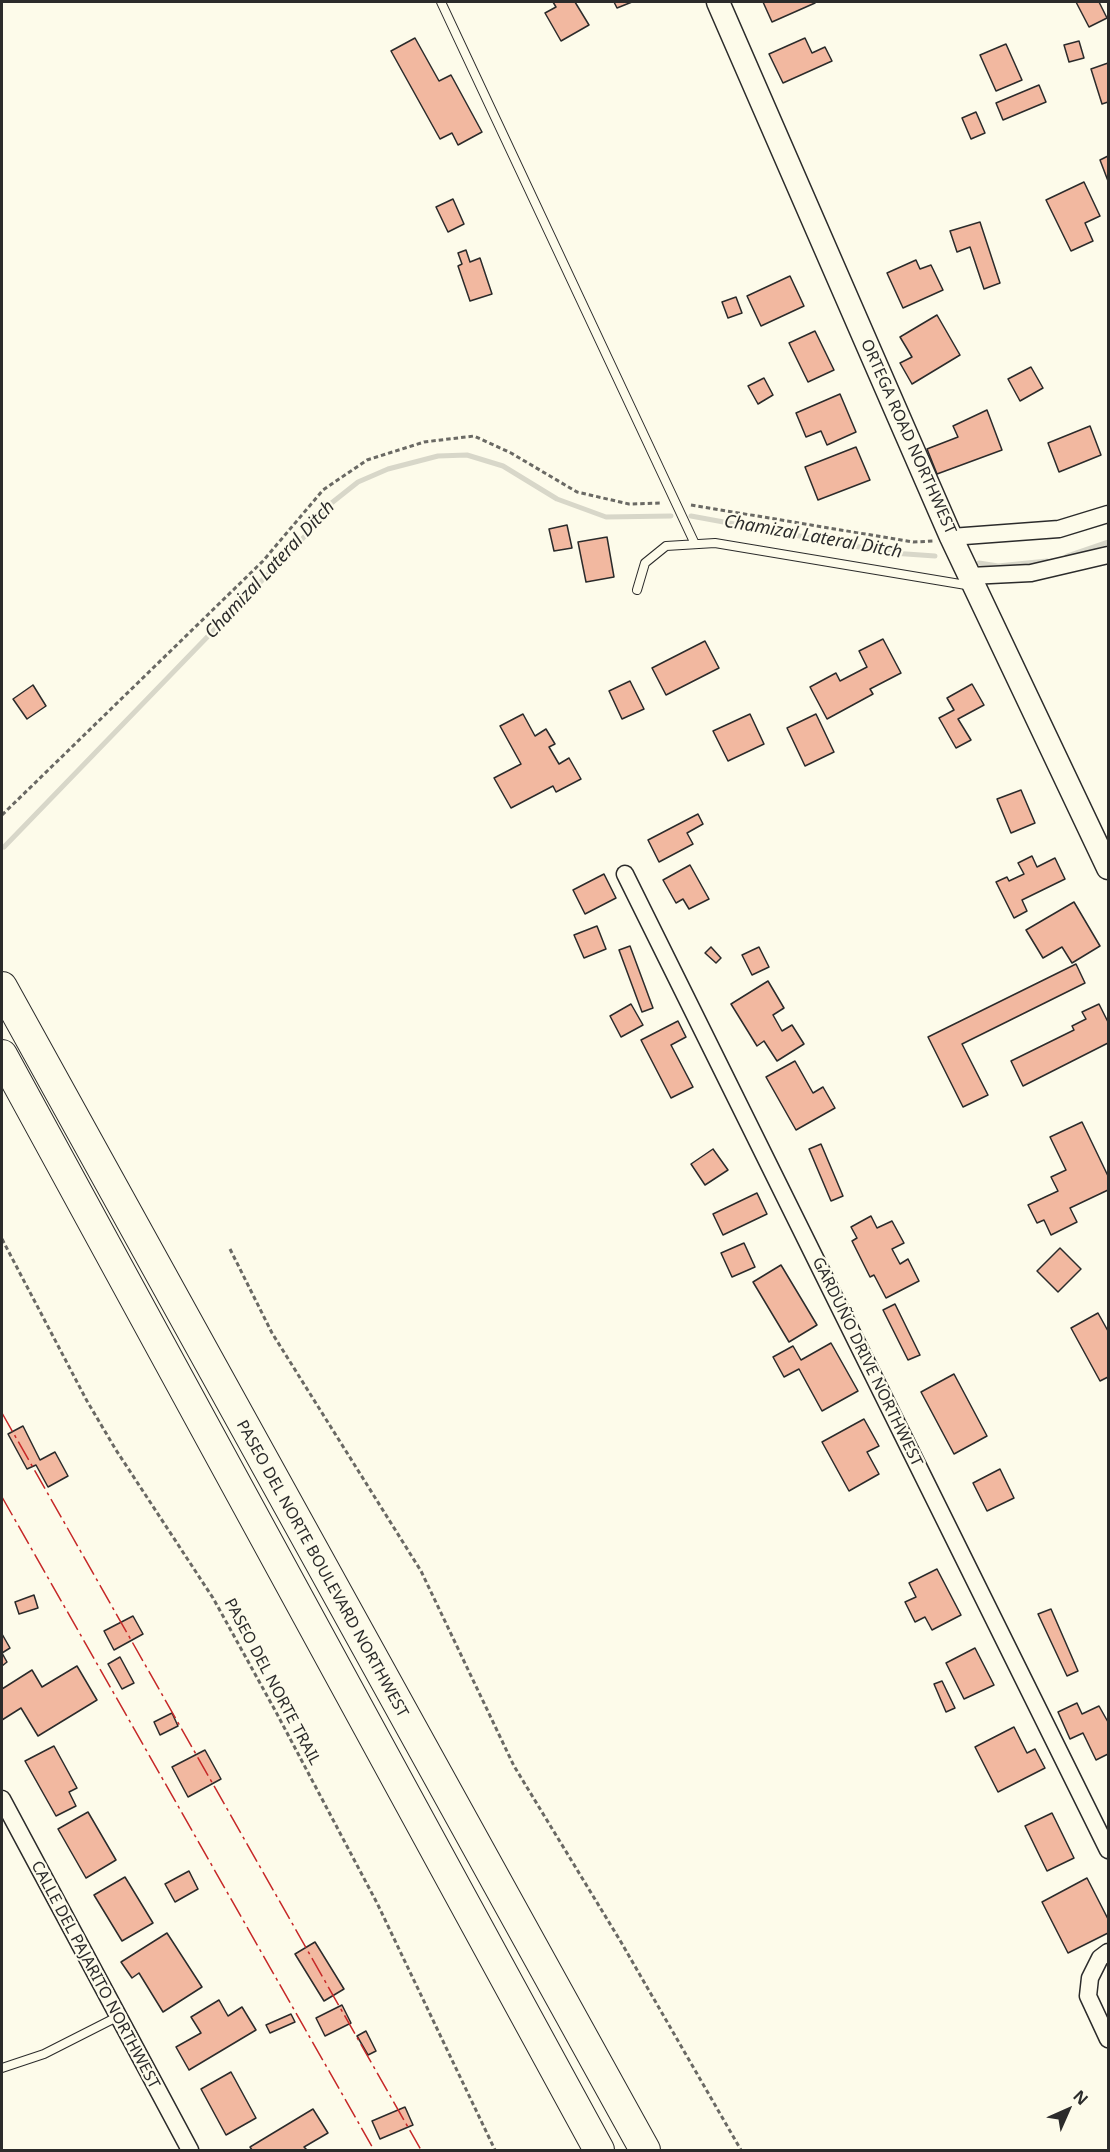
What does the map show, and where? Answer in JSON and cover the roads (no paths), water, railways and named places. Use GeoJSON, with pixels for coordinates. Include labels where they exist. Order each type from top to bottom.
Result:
{"type":"FeatureCollection","features":[{"type":"Feature","properties":{"kind":"highway","name":"PASEO DEL NORTE BOULEVARD NORTHWEST"},"geometry":{"type":"LineString","coordinates":[[2,987],[645,2151]]}},
{"type":"Feature","properties":{"kind":"highway","name":"PASEO DEL NORTE BOULEVARD NORTHWEST"},"geometry":{"type":"LineString","coordinates":[[2,1055],[599,2151]]}},
{"type":"Feature","properties":{"kind":"street","name":"ORTEGA ROAD NORTHWEST"},"geometry":{"type":"LineString","coordinates":[[718,2],[951,537],[1108,868]]}},
{"type":"Feature","properties":{"kind":"street"},"geometry":{"type":"LineString","coordinates":[[951,537],[1059,528],[1108,514]]}},
{"type":"Feature","properties":{"kind":"street"},"geometry":{"type":"LineString","coordinates":[[973,582],[1031,573],[1108,555]]}},
{"type":"Feature","properties":{"kind":"street","name":"GARDUÑO DRIVE NORTHWEST"},"geometry":{"type":"LineString","coordinates":[[625,874],[1108,1850]]}},
{"type":"Feature","properties":{"kind":"street","name":"CALLE DEL PAJARITO NORTHWEST"},"geometry":{"type":"LineString","coordinates":[[2,1799],[190,2151]]}},
{"type":"Feature","properties":{"kind":"street"},"geometry":{"type":"LineString","coordinates":[[1108,1952],[1100,1958],[1090,1978],[1088,1996],[1108,2038]]}},
{"type":"Feature","properties":{"kind":"lane"},"geometry":{"type":"LineString","coordinates":[[441,2],[695,544]]}},
{"type":"Feature","properties":{"kind":"lane"},"geometry":{"type":"LineString","coordinates":[[638,590],[645,563],[666,546],[716,543],[973,582]]}},
{"type":"Feature","properties":{"kind":"lane"},"geometry":{"type":"LineString","coordinates":[[2,2068],[44,2054],[117,2017]]}},
{"type":"Feature","properties":{"kind":"waterway","name":"Chamizal Lateral Ditch"},"geometry":{"type":"LineString","coordinates":[[4,847],[305,536],[329,505],[358,482],[388,469],[438,456],[467,455],[503,466],[557,499],[606,517],[671,516]]}},
{"type":"Feature","properties":{"kind":"waterway","name":"Chamizal Lateral Ditch"},"geometry":{"type":"LineString","coordinates":[[691,516],[892,553],[935,556]]}},
{"type":"Feature","properties":{"kind":"waterway","name":"Chamizal Lateral Ditch"},"geometry":{"type":"LineString","coordinates":[[1067,556],[1108,542]]}},
{"type":"Feature","properties":{"kind":"waterway","name":"Chamizal Lateral Ditch"},"geometry":{"type":"LineString","coordinates":[[979,563],[998,566],[1047,561]]}}]}
